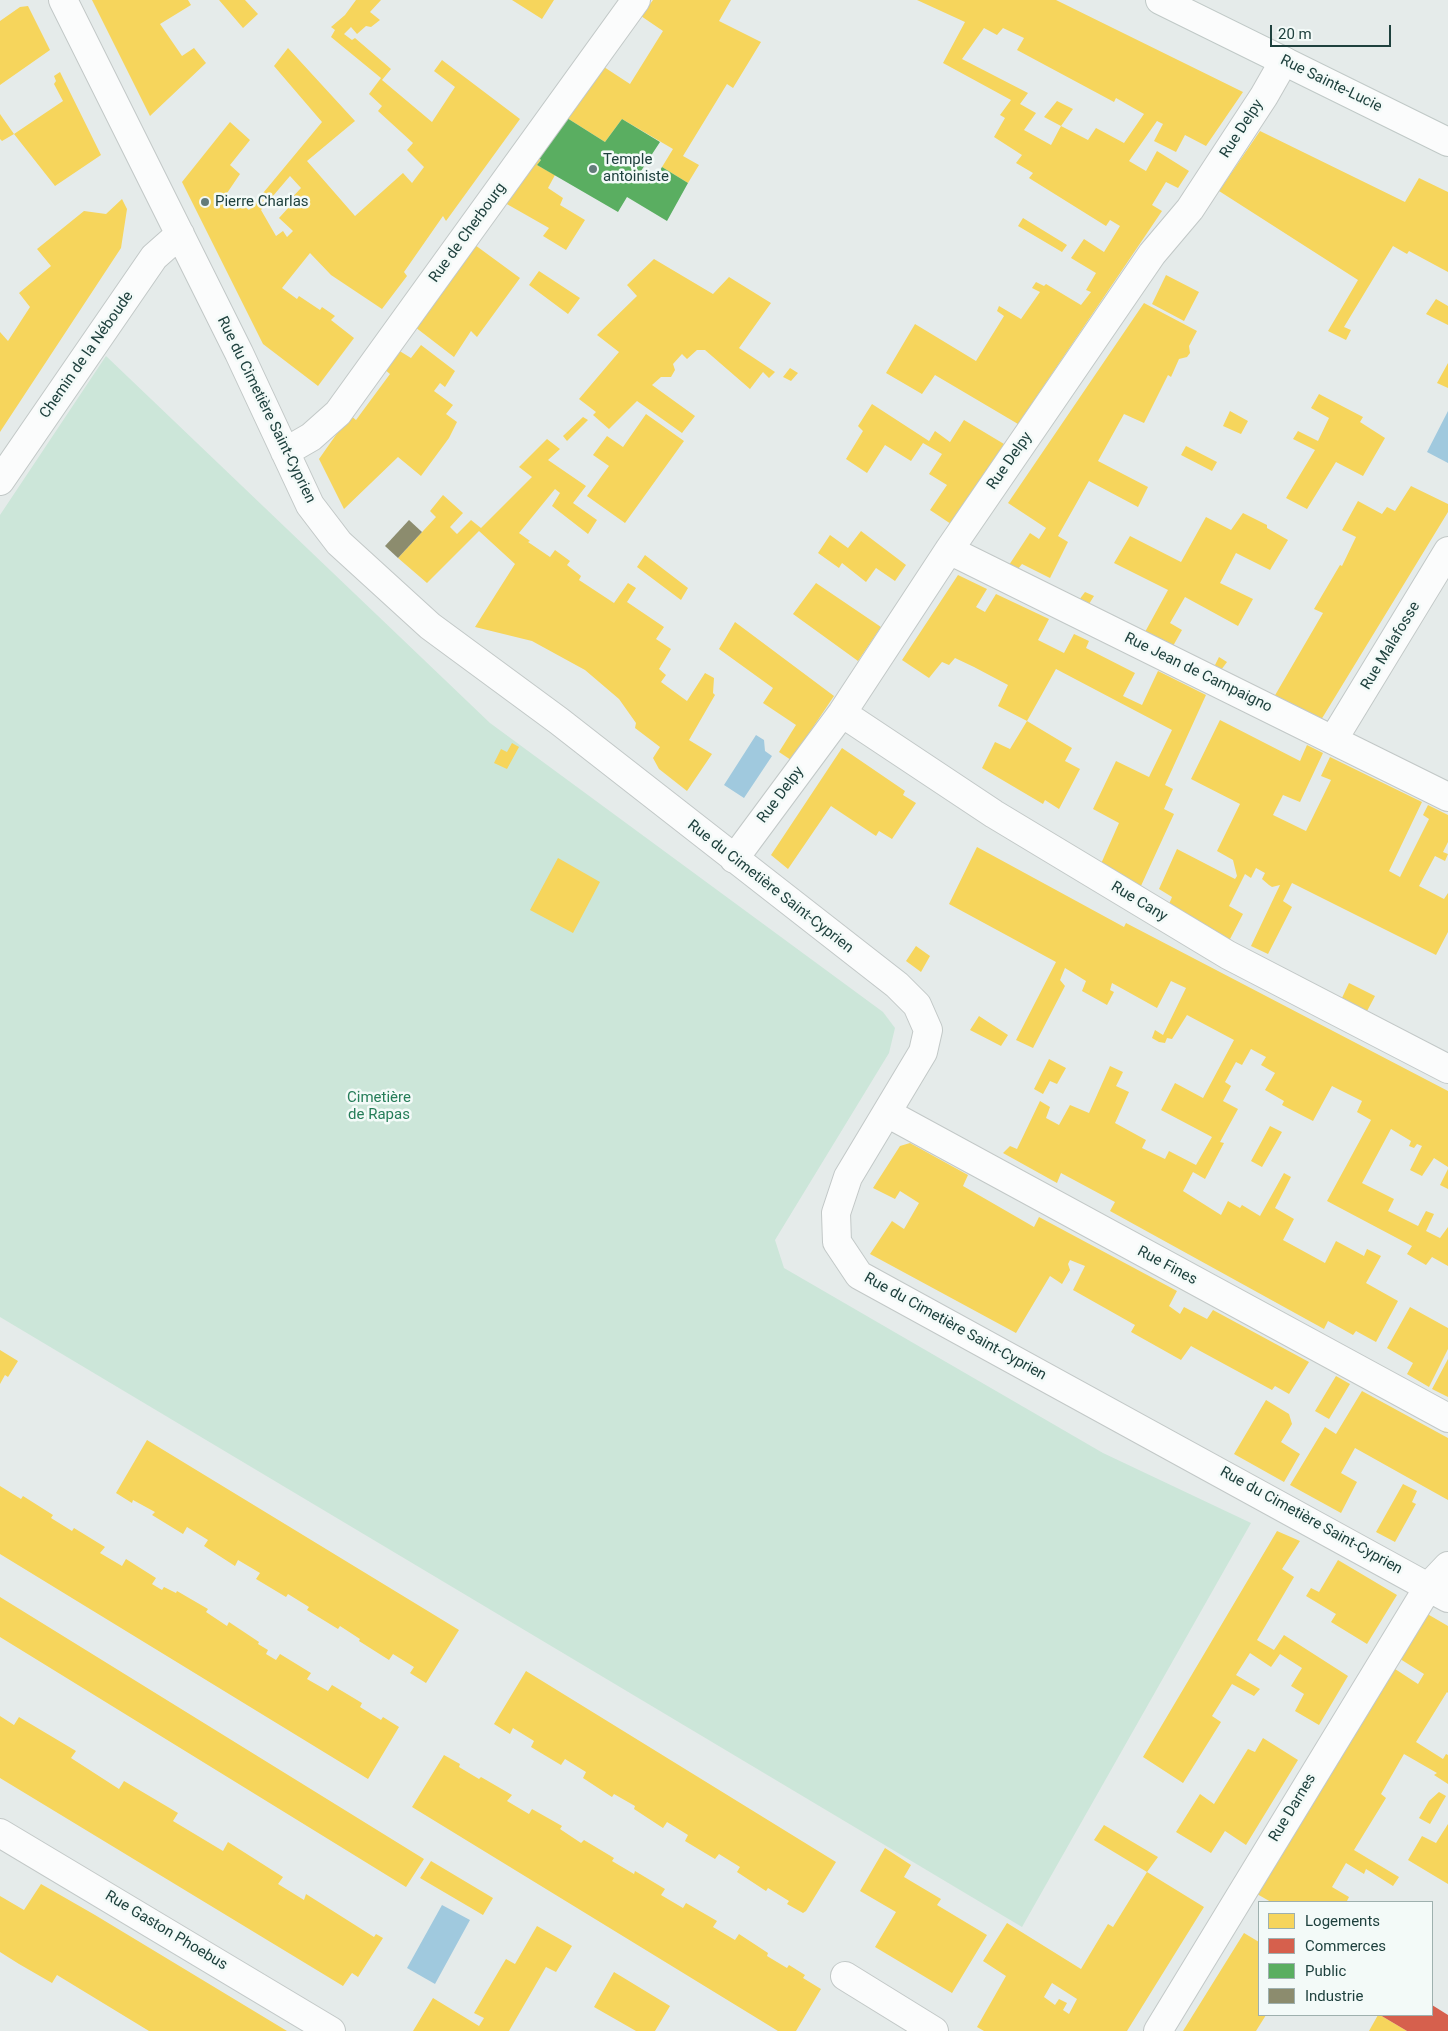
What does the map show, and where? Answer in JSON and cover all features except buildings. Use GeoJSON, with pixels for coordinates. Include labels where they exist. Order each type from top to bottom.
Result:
{"type":"FeatureCollection","features":[{"type":"Feature","properties":{"kind":"street","name":"Rue du Cimetière Saint-Cyprien"},"geometry":{"type":"LineString","coordinates":[[63,0],[180,234],[310,505],[338,543],[430,626],[559,721],[897,985],[917,1005],[928,1030],[922,1052],[848,1177],[836,1214],[837,1242],[859,1275],[1438,1592]]}},
{"type":"Feature","properties":{"kind":"street","name":"Rue de Cherbourg"},"geometry":{"type":"LineString","coordinates":[[285,452],[311,438],[338,413],[636,0]]}},
{"type":"Feature","properties":{"kind":"street","name":"Rue Sainte-Lucie"},"geometry":{"type":"LineString","coordinates":[[1160,0],[1448,142]]}},
{"type":"Feature","properties":{"kind":"street","name":"Rue Delpy"},"geometry":{"type":"LineString","coordinates":[[734,859],[842,712],[949,550],[1152,254],[1190,209],[1264,96],[1284,61]]}},
{"type":"Feature","properties":{"kind":"street","name":"Chemin de la Néboude"},"geometry":{"type":"LineString","coordinates":[[0,481],[154,257],[180,234]]}},
{"type":"Feature","properties":{"kind":"street","name":"Rue Jean de Campaigno"},"geometry":{"type":"LineString","coordinates":[[949,550],[1448,797]]}},
{"type":"Feature","properties":{"kind":"street","name":"Rue Malafosse"},"geometry":{"type":"LineString","coordinates":[[1333,740],[1448,552]]}},
{"type":"Feature","properties":{"kind":"street","name":"Rue Cany"},"geometry":{"type":"LineString","coordinates":[[842,712],[994,814],[1228,955],[1448,1069]]}},
{"type":"Feature","properties":{"kind":"street","name":"Rue Fines"},"geometry":{"type":"LineString","coordinates":[[887,1113],[1448,1418]]}},
{"type":"Feature","properties":{"kind":"street"},"geometry":{"type":"LineString","coordinates":[[1438,1592],[1448,1566]]}},
{"type":"Feature","properties":{"kind":"street","name":"Rue Darnes"},"geometry":{"type":"LineString","coordinates":[[1158,2031],[1438,1592]]}},
{"type":"Feature","properties":{"kind":"street","name":"Rue Gaston Phoebus"},"geometry":{"type":"LineString","coordinates":[[0,1833],[331,2031]]}},
{"type":"Feature","properties":{"kind":"street"},"geometry":{"type":"LineString","coordinates":[[845,1976],[934,2031]]}},
{"type":"Feature","properties":{"kind":"green space","name":"Cimetière de Rapas"},"geometry":{"type":"Polygon","coordinates":[[[106,356],[490,723],[883,1012],[895,1028],[889,1053],[775,1240],[784,1268],[1103,1453],[1251,1523],[1022,1927],[0,1317],[0,515],[106,356]]]}},
{"type":"Feature","properties":{"kind":"water"},"geometry":{"type":"Polygon","coordinates":[[[1448,411],[1448,463],[1427,452],[1448,411]]]}},
{"type":"Feature","properties":{"kind":"water"},"geometry":{"type":"Polygon","coordinates":[[[756,735],[764,740],[765,751],[772,756],[744,798],[724,785],[756,735]]]}},
{"type":"Feature","properties":{"kind":"water"},"geometry":{"type":"Polygon","coordinates":[[[442,1905],[470,1920],[435,1984],[407,1968],[442,1905]]]}},
{"type":"Feature","properties":{"kind":"place","name":"Temple antoiniste"},"geometry":{"type":"Point","coordinates":[593,169]}},
{"type":"Feature","properties":{"kind":"place","name":"Pierre Charlas"},"geometry":{"type":"Point","coordinates":[205,202]}}]}
